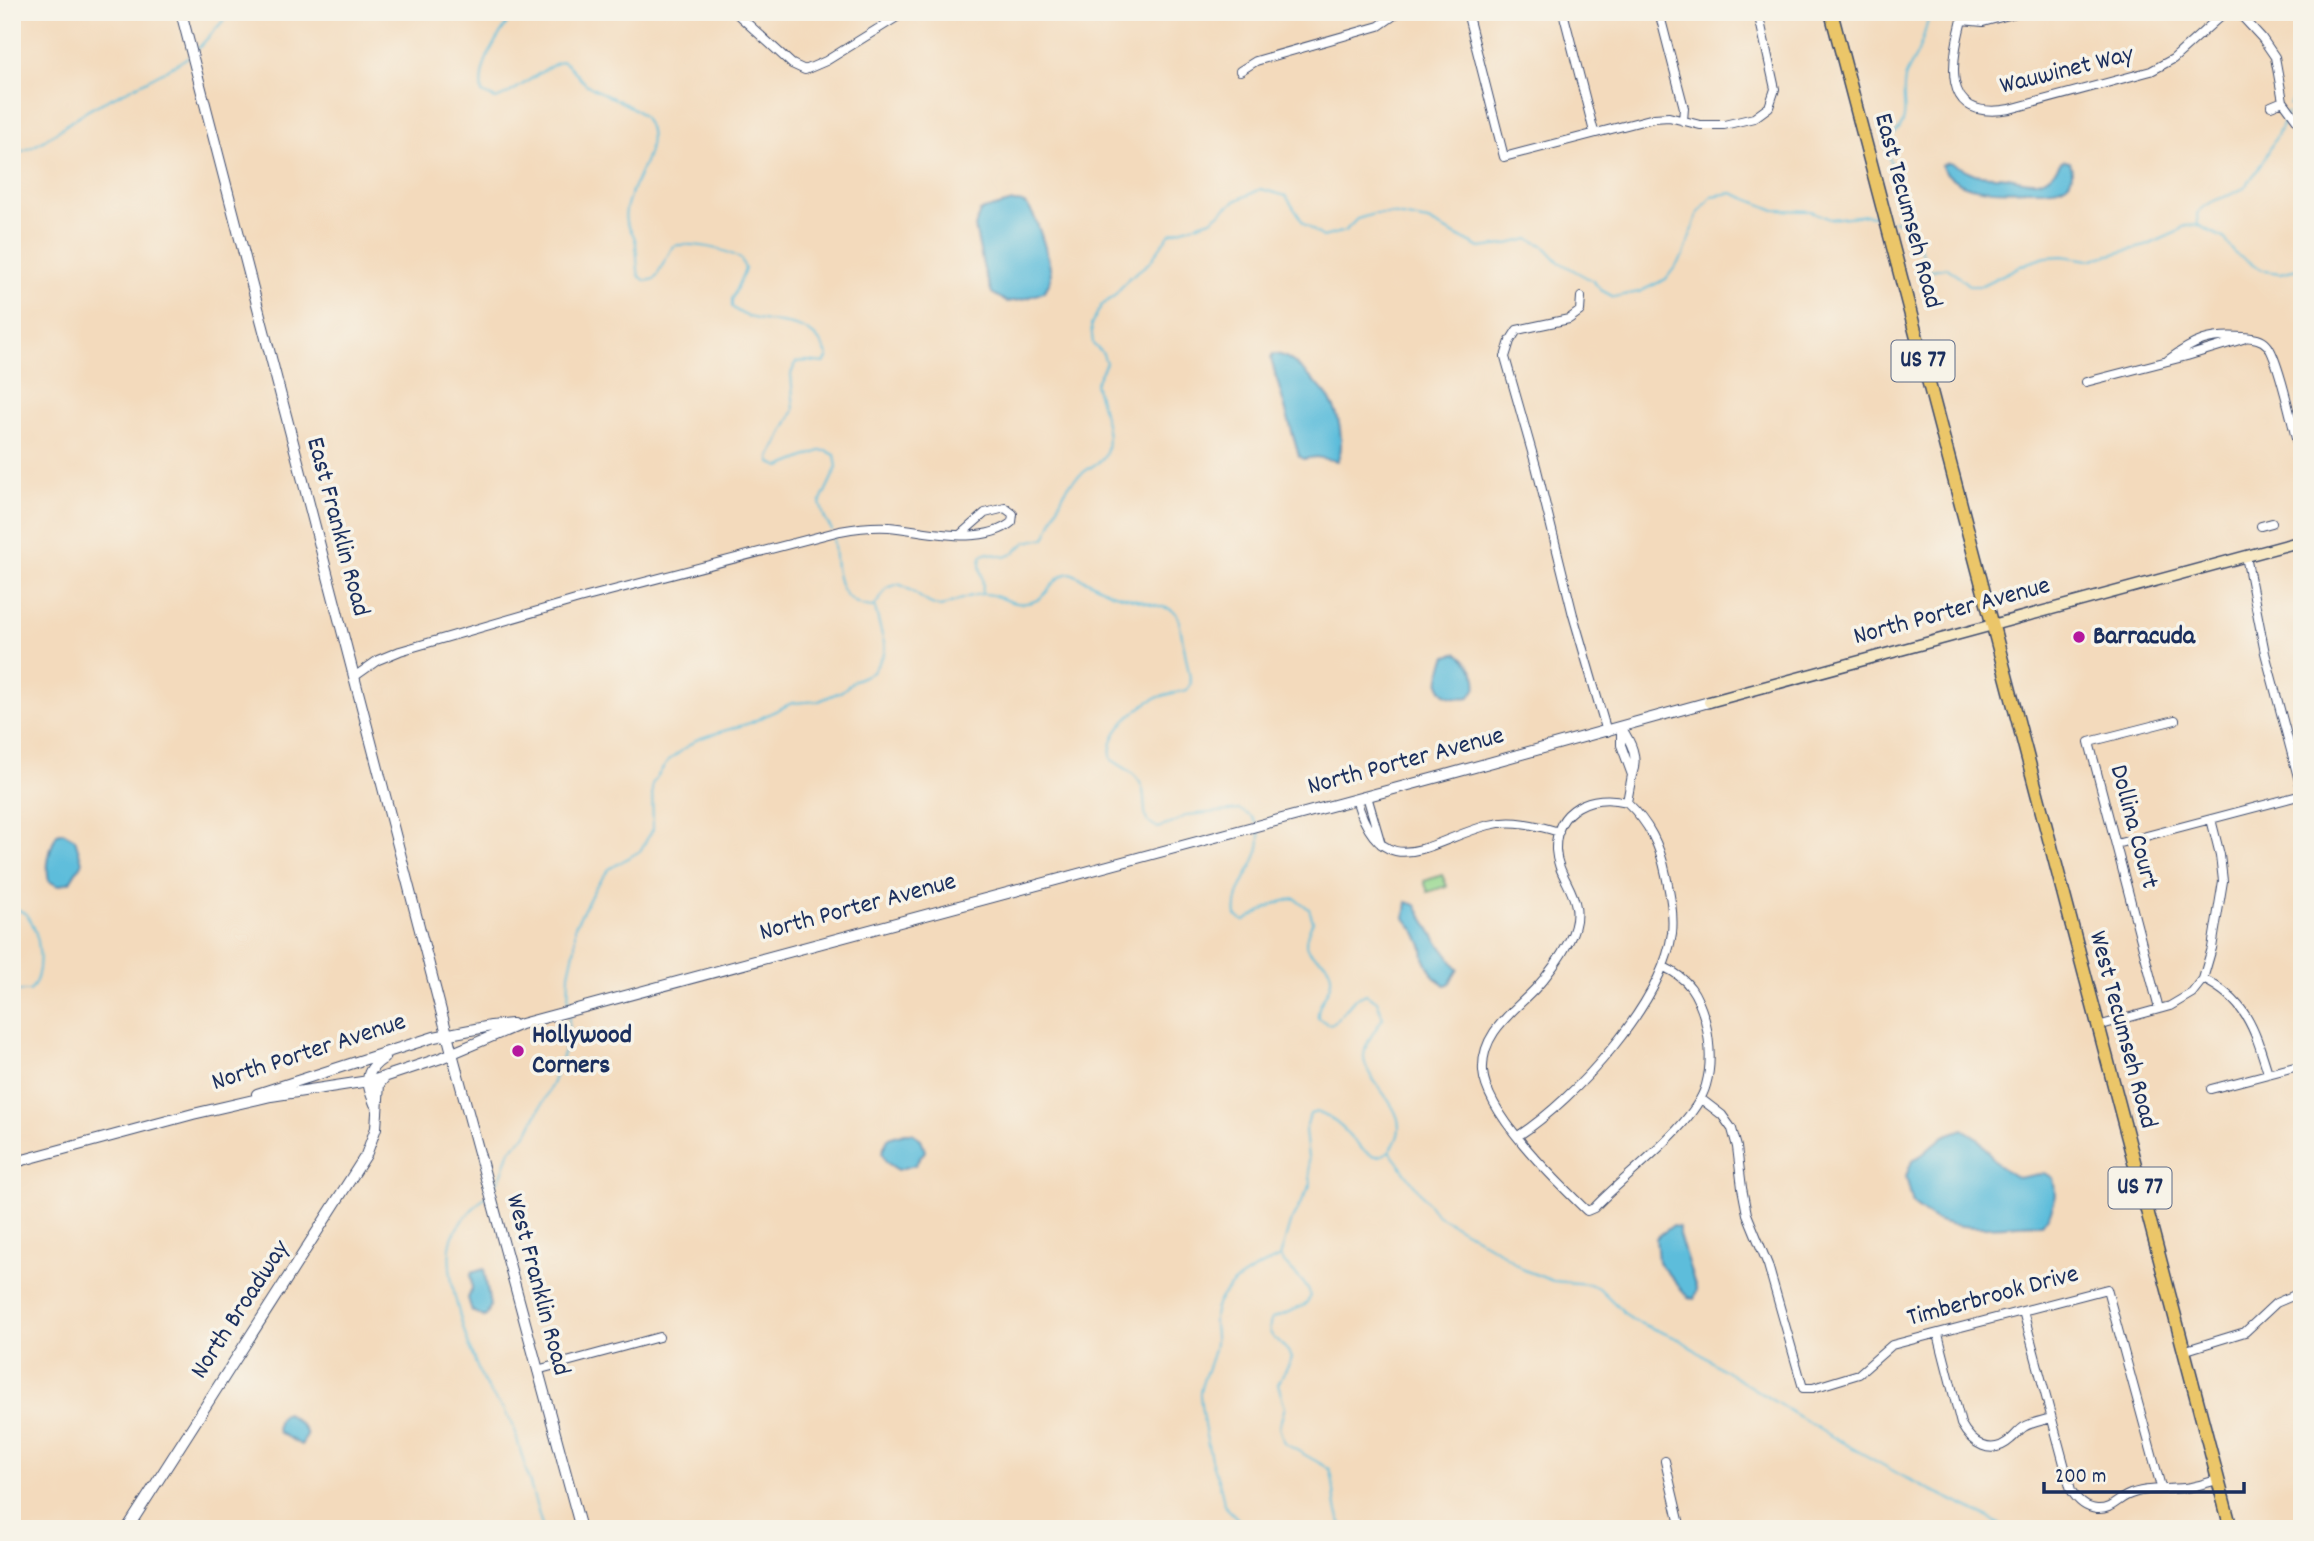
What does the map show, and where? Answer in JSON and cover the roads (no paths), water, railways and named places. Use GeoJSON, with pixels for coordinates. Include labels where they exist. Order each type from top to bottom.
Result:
{"type":"FeatureCollection","features":[{"type":"Feature","properties":{"kind":"main road","name":"East Tecumseh Road"},"geometry":{"type":"LineString","coordinates":[[1831,12],[1992,625]]}},
{"type":"Feature","properties":{"kind":"main road","name":"North Porter Avenue"},"geometry":{"type":"LineString","coordinates":[[1709,702],[2302,541]]}},
{"type":"Feature","properties":{"kind":"main road","name":"West Tecumseh Road"},"geometry":{"type":"LineString","coordinates":[[1992,625],[2231,1529]]}},
{"type":"Feature","properties":{"kind":"street","name":"East Franklin Road"},"geometry":{"type":"LineString","coordinates":[[181,12],[452,1053]]}},
{"type":"Feature","properties":{"kind":"street"},"geometry":{"type":"LineString","coordinates":[[734,12],[792,64],[805,70],[826,61],[905,12]]}},
{"type":"Feature","properties":{"kind":"street"},"geometry":{"type":"LineString","coordinates":[[1240,71],[1256,61],[1379,26],[1399,12]]}},
{"type":"Feature","properties":{"kind":"street"},"geometry":{"type":"LineString","coordinates":[[1466,12],[1504,157],[1654,118],[1669,117],[1700,125],[1724,125],[1754,118],[1769,107],[1775,89],[1758,12]]}},
{"type":"Feature","properties":{"kind":"street"},"geometry":{"type":"LineString","coordinates":[[1563,12],[1594,132]]}},
{"type":"Feature","properties":{"kind":"street"},"geometry":{"type":"LineString","coordinates":[[1660,12],[1684,108],[1683,121]]}},
{"type":"Feature","properties":{"kind":"street"},"geometry":{"type":"LineString","coordinates":[[1768,12],[1775,12]]}},
{"type":"Feature","properties":{"kind":"street"},"geometry":{"type":"LineString","coordinates":[[1963,16],[1983,22],[2020,12]]}},
{"type":"Feature","properties":{"kind":"street","name":"Wauwinet Way"},"geometry":{"type":"LineString","coordinates":[[1963,16],[1953,52],[1954,76],[1966,104],[1982,111],[2010,108],[2151,71],[2173,59],[2225,12]]}},
{"type":"Feature","properties":{"kind":"street"},"geometry":{"type":"LineString","coordinates":[[2238,12],[2275,57],[2285,104],[2302,127]]}},
{"type":"Feature","properties":{"kind":"street"},"geometry":{"type":"LineString","coordinates":[[2271,106],[2285,104]]}},
{"type":"Feature","properties":{"kind":"street"},"geometry":{"type":"LineString","coordinates":[[1581,297],[1580,311],[1569,319],[1517,330],[1505,357],[1607,732]]}},
{"type":"Feature","properties":{"kind":"street"},"geometry":{"type":"LineString","coordinates":[[2086,382],[2232,344],[2246,337],[2266,343],[2273,353],[2302,463]]}},
{"type":"Feature","properties":{"kind":"street"},"geometry":{"type":"LineString","coordinates":[[354,677],[379,660],[400,652],[579,599],[840,531],[882,527],[961,534],[997,532],[1013,522],[1013,514],[1005,508],[991,510],[961,534]]}},
{"type":"Feature","properties":{"kind":"street"},"geometry":{"type":"LineString","coordinates":[[2261,526],[2272,523]]}},
{"type":"Feature","properties":{"kind":"street"},"geometry":{"type":"LineString","coordinates":[[2116,844],[2302,793],[2265,653],[2246,556]]}},
{"type":"Feature","properties":{"kind":"street","name":"North Porter Avenue"},"geometry":{"type":"LineString","coordinates":[[193,1114],[271,1096],[389,1076],[521,1024],[1607,732],[1709,702]]}},
{"type":"Feature","properties":{"kind":"street","name":"Dollina Court"},"geometry":{"type":"LineString","coordinates":[[2159,1009],[2089,742],[2175,720]]}},
{"type":"Feature","properties":{"kind":"street"},"geometry":{"type":"LineString","coordinates":[[1621,727],[1621,745],[1632,775],[1627,802]]}},
{"type":"Feature","properties":{"kind":"street"},"geometry":{"type":"LineString","coordinates":[[1362,797],[1381,844],[1392,850],[1414,852],[1490,825],[1516,823],[1559,832]]}},
{"type":"Feature","properties":{"kind":"street"},"geometry":{"type":"LineString","coordinates":[[1518,1136],[1563,1099],[1616,1044],[1664,967],[1672,932],[1672,911],[1663,862],[1656,839],[1646,822],[1627,802],[1610,798],[1586,802],[1567,816],[1559,832],[1556,849],[1558,861],[1576,905],[1575,923],[1570,939],[1536,987],[1500,1021],[1484,1057],[1485,1084],[1490,1098],[1518,1136],[1587,1211],[1594,1208],[1640,1166],[1701,1099],[1706,1086],[1710,1063],[1700,1004],[1690,986],[1679,975],[1664,967]]}},
{"type":"Feature","properties":{"kind":"street"},"geometry":{"type":"LineString","coordinates":[[2098,1026],[2159,1009],[2185,998],[2203,979],[2212,948],[2223,881],[2211,819]]}},
{"type":"Feature","properties":{"kind":"street"},"geometry":{"type":"LineString","coordinates":[[2203,979],[2226,992],[2248,1017],[2259,1041],[2268,1073]]}},
{"type":"Feature","properties":{"kind":"street","name":"North Porter Avenue"},"geometry":{"type":"LineString","coordinates":[[12,1163],[193,1114],[447,1034],[521,1024]]}},
{"type":"Feature","properties":{"kind":"street"},"geometry":{"type":"LineString","coordinates":[[368,1081],[369,1071],[375,1064],[409,1045]]}},
{"type":"Feature","properties":{"kind":"street","name":"West Franklin Road"},"geometry":{"type":"LineString","coordinates":[[452,1053],[580,1529]]}},
{"type":"Feature","properties":{"kind":"street"},"geometry":{"type":"LineString","coordinates":[[2211,1090],[2302,1065]]}},
{"type":"Feature","properties":{"kind":"street","name":"North Broadway"},"geometry":{"type":"LineString","coordinates":[[127,1529],[366,1154],[374,1137],[379,1084],[389,1076]]}},
{"type":"Feature","properties":{"kind":"street","name":"North Broadway"},"geometry":{"type":"LineString","coordinates":[[368,1081],[377,1110]]}},
{"type":"Feature","properties":{"kind":"street","name":"Timberbrook Drive"},"geometry":{"type":"LineString","coordinates":[[1701,1099],[1723,1115],[1732,1129],[1747,1214],[1768,1265],[1803,1388],[1813,1388],[1860,1374],[1892,1345],[2108,1289],[2161,1487]]}},
{"type":"Feature","properties":{"kind":"street"},"geometry":{"type":"LineString","coordinates":[[2183,1351],[2245,1332],[2276,1303],[2302,1292]]}},
{"type":"Feature","properties":{"kind":"street"},"geometry":{"type":"LineString","coordinates":[[2023,1311],[2071,1490],[2084,1505],[2095,1509],[2105,1508],[2125,1496],[2161,1487],[2189,1487],[2218,1480]]}},
{"type":"Feature","properties":{"kind":"street"},"geometry":{"type":"LineString","coordinates":[[1938,1334],[1961,1424],[1978,1445],[1989,1448],[2005,1444],[2022,1428],[2051,1418]]}},
{"type":"Feature","properties":{"kind":"street"},"geometry":{"type":"LineString","coordinates":[[537,1370],[659,1337]]}},
{"type":"Feature","properties":{"kind":"street"},"geometry":{"type":"LineString","coordinates":[[1665,1461],[1681,1529]]}},
{"type":"Feature","properties":{"kind":"street"},"geometry":{"type":"LineString","coordinates":[[1906,1529],[1937,1526],[1953,1529]]}},
{"type":"Feature","properties":{"kind":"water"},"geometry":{"type":"Polygon","coordinates":[[[2065,161],[2070,162],[2070,179],[2059,188],[2042,190],[1979,189],[1957,181],[1941,165],[1949,163],[1975,174],[2034,181],[2046,178],[2065,161]]]}},
{"type":"Feature","properties":{"kind":"water"},"geometry":{"type":"Polygon","coordinates":[[[1013,202],[1025,204],[1032,212],[1043,240],[1051,277],[1044,292],[1007,302],[992,293],[975,227],[980,211],[1013,202]]]}},
{"type":"Feature","properties":{"kind":"water"},"geometry":{"type":"Polygon","coordinates":[[[1273,354],[1292,361],[1318,385],[1335,408],[1341,440],[1337,461],[1316,457],[1304,459],[1299,456],[1271,359],[1273,354]]]}},
{"type":"Feature","properties":{"kind":"water"},"geometry":{"type":"Polygon","coordinates":[[[1457,653],[1468,663],[1476,677],[1476,687],[1470,697],[1450,696],[1440,688],[1440,674],[1447,656],[1457,653]]]}},
{"type":"Feature","properties":{"kind":"water"},"geometry":{"type":"Polygon","coordinates":[[[63,832],[75,839],[82,862],[70,882],[58,886],[49,881],[48,863],[54,839],[57,834],[63,832]]]}},
{"type":"Feature","properties":{"kind":"water"},"geometry":{"type":"Polygon","coordinates":[[[1407,902],[1416,905],[1435,938],[1458,969],[1449,984],[1445,985],[1434,977],[1424,958],[1417,934],[1405,918],[1407,902]]]}},
{"type":"Feature","properties":{"kind":"water"},"geometry":{"type":"Polygon","coordinates":[[[1963,1129],[1979,1139],[1998,1165],[2017,1178],[2045,1173],[2053,1178],[2054,1202],[2042,1224],[1979,1227],[1954,1225],[1934,1219],[1913,1204],[1906,1176],[1912,1161],[1944,1136],[1963,1129]]]}},
{"type":"Feature","properties":{"kind":"water"},"geometry":{"type":"Polygon","coordinates":[[[912,1133],[921,1139],[925,1151],[915,1165],[898,1170],[886,1162],[882,1152],[888,1138],[912,1133]]]}},
{"type":"Feature","properties":{"kind":"water"},"geometry":{"type":"Polygon","coordinates":[[[1672,1226],[1679,1227],[1679,1235],[1697,1291],[1694,1299],[1688,1297],[1658,1262],[1656,1238],[1672,1226]]]}},
{"type":"Feature","properties":{"kind":"water"},"geometry":{"type":"Polygon","coordinates":[[[484,1269],[490,1306],[484,1317],[472,1311],[468,1298],[472,1289],[471,1273],[484,1269]]]}},
{"type":"Feature","properties":{"kind":"water"},"geometry":{"type":"Polygon","coordinates":[[[286,1413],[306,1432],[307,1436],[301,1445],[278,1432],[278,1421],[286,1413]]]}},
{"type":"Feature","properties":{"kind":"waterway"},"geometry":{"type":"LineString","coordinates":[[195,52],[231,12]]}},
{"type":"Feature","properties":{"kind":"waterway"},"geometry":{"type":"LineString","coordinates":[[514,12],[486,61],[481,82],[482,93],[496,99],[562,61],[595,90],[635,109],[645,119],[651,141],[625,216],[635,239],[639,276],[646,281],[655,279],[673,246],[698,245],[726,252],[741,259],[745,269],[732,299],[732,307],[743,315],[797,327],[809,332],[820,342],[828,357],[824,363],[796,362],[791,374],[794,410],[770,458],[771,463],[780,467],[820,451],[835,455],[837,467],[820,503],[832,530]]}},
{"type":"Feature","properties":{"kind":"waterway"},"geometry":{"type":"LineString","coordinates":[[1930,12],[1921,44],[1905,79],[1904,120],[1884,142],[1928,271],[1946,267],[1970,286],[1980,286],[2027,263],[2046,257],[2063,256],[2089,260],[2146,246],[2184,226],[2198,225],[2225,239],[2235,254],[2265,271],[2280,273],[2302,268]]}},
{"type":"Feature","properties":{"kind":"waterway"},"geometry":{"type":"LineString","coordinates":[[12,154],[34,146],[92,108],[188,57]]}},
{"type":"Feature","properties":{"kind":"waterway"},"geometry":{"type":"LineString","coordinates":[[2290,105],[2302,82]]}},
{"type":"Feature","properties":{"kind":"waterway"},"geometry":{"type":"LineString","coordinates":[[2198,224],[2197,214],[2202,209],[2237,192],[2255,174],[2287,113]]}},
{"type":"Feature","properties":{"kind":"waterway"},"geometry":{"type":"LineString","coordinates":[[982,592],[982,555],[988,553],[1006,557],[1026,542],[1045,538],[1066,490],[1105,454],[1108,435],[1095,384],[1106,363],[1103,354],[1093,344],[1091,325],[1101,306],[1113,297],[1129,278],[1150,262],[1170,233],[1211,220],[1235,201],[1261,189],[1286,196],[1304,224],[1323,237],[1345,231],[1357,219],[1374,214],[1391,214],[1428,221],[1480,248],[1529,239],[1543,245],[1559,262],[1593,281],[1601,290],[1614,297],[1639,292],[1666,279],[1684,255],[1697,215],[1712,196],[1732,193],[1775,210],[1811,211],[1830,219],[1867,215],[1881,217]]}},
{"type":"Feature","properties":{"kind":"waterway"},"geometry":{"type":"LineString","coordinates":[[1893,220],[1913,224]]}},
{"type":"Feature","properties":{"kind":"waterway"},"geometry":{"type":"LineString","coordinates":[[833,536],[837,571],[843,591],[850,599],[873,607]]}},
{"type":"Feature","properties":{"kind":"waterway"},"geometry":{"type":"LineString","coordinates":[[874,607],[887,588],[898,584],[941,607],[983,594],[1017,603],[1032,602],[1043,596],[1060,577],[1071,573],[1111,593],[1170,609],[1176,613],[1179,621],[1191,683],[1187,690],[1148,702],[1127,719],[1112,742],[1112,760],[1138,779],[1143,790],[1147,821],[1158,828],[1187,815],[1240,810],[1252,817],[1256,823]]}},
{"type":"Feature","properties":{"kind":"waterway"},"geometry":{"type":"LineString","coordinates":[[568,1008],[575,926],[595,888],[609,869],[640,851],[653,829],[652,784],[668,761],[696,740],[750,723],[792,703],[819,701],[873,672],[884,654],[885,647],[875,608]]}},
{"type":"Feature","properties":{"kind":"waterway"},"geometry":{"type":"LineString","coordinates":[[1258,828],[1259,850],[1239,893],[1236,916],[1244,921],[1274,904],[1295,898],[1309,909],[1313,921],[1307,935],[1308,951],[1324,961],[1331,976],[1330,986],[1319,1007],[1318,1018],[1328,1024],[1334,1023],[1355,999],[1366,994],[1377,1001],[1383,1018],[1368,1042],[1364,1057],[1367,1068],[1395,1111],[1399,1123],[1398,1136],[1391,1149],[1383,1155],[1375,1156],[1362,1149],[1334,1121],[1317,1112],[1310,1114],[1305,1131],[1311,1184],[1290,1223],[1280,1257]]}},
{"type":"Feature","properties":{"kind":"waterway"},"geometry":{"type":"LineString","coordinates":[[12,906],[27,915],[32,923],[39,953],[35,984],[30,991],[12,991]]}},
{"type":"Feature","properties":{"kind":"waterway"},"geometry":{"type":"LineString","coordinates":[[493,1189],[502,1174],[510,1150],[527,1134],[553,1082],[568,1039],[569,1017]]}},
{"type":"Feature","properties":{"kind":"waterway"},"geometry":{"type":"LineString","coordinates":[[1390,1152],[1437,1215],[1499,1251],[1524,1270],[1553,1281],[1589,1284],[1600,1289],[1632,1320],[1681,1340],[1722,1369],[1822,1431],[1906,1478],[2008,1529]]}},
{"type":"Feature","properties":{"kind":"waterway"},"geometry":{"type":"LineString","coordinates":[[486,1196],[465,1217],[451,1242],[454,1294],[486,1386],[513,1425],[543,1529]]}},
{"type":"Feature","properties":{"kind":"waterway"},"geometry":{"type":"LineString","coordinates":[[1248,1529],[1224,1505],[1207,1443],[1200,1391],[1214,1349],[1214,1315],[1224,1293],[1241,1278],[1279,1258]]}},
{"type":"Feature","properties":{"kind":"waterway"},"geometry":{"type":"LineString","coordinates":[[1281,1258],[1305,1285],[1311,1296],[1305,1305],[1272,1319],[1270,1326],[1272,1336],[1285,1347],[1292,1358],[1278,1384],[1285,1407],[1279,1427],[1284,1443],[1330,1469],[1338,1516],[1346,1529]]}},
{"type":"Feature","properties":{"kind":"place","name":"Barracuda"},"geometry":{"type":"Point","coordinates":[2079,637]}},
{"type":"Feature","properties":{"kind":"place","name":"Hollywood Corners"},"geometry":{"type":"Point","coordinates":[518,1051]}}]}
